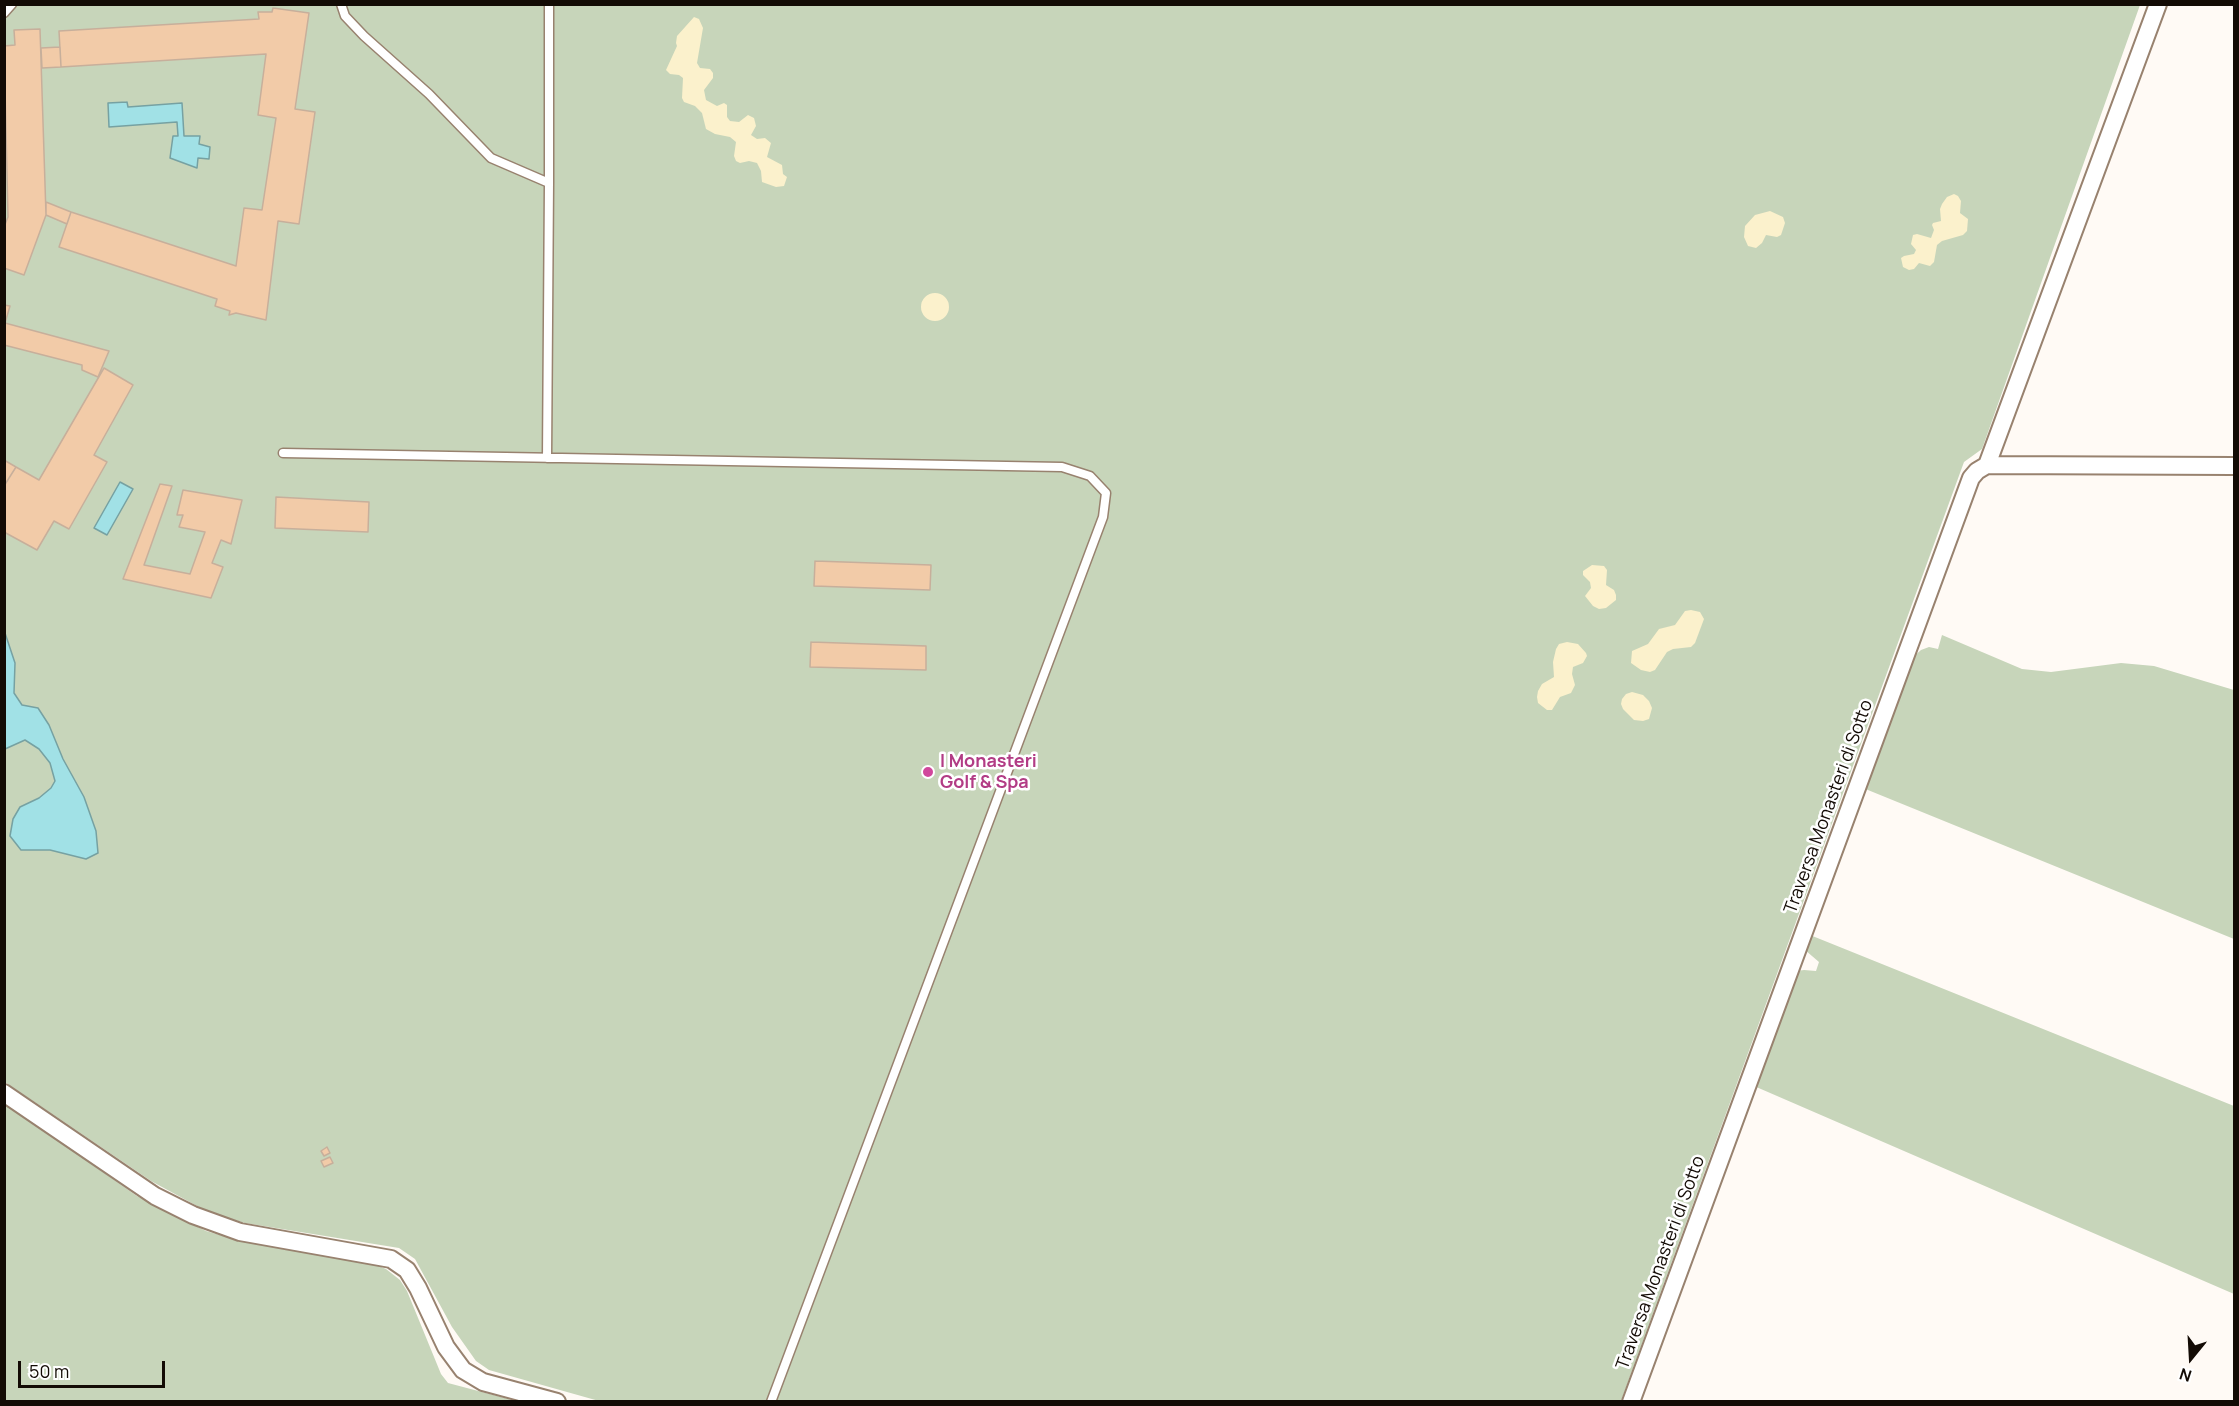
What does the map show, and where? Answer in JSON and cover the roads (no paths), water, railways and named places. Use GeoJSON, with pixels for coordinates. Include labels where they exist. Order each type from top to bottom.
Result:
{"type":"FeatureCollection","features":[{"type":"Feature","properties":{"kind":"street"},"geometry":{"type":"LineString","coordinates":[[2158,4],[1987,465],[2235,466]]}},
{"type":"Feature","properties":{"kind":"street","name":"Traversa Monasteri di Sotto"},"geometry":{"type":"LineString","coordinates":[[1631,1401],[1971,478],[1987,465]]}},
{"type":"Feature","properties":{"kind":"street"},"geometry":{"type":"LineString","coordinates":[[4,1093],[155,1196],[193,1215],[240,1232],[391,1259],[406,1270],[418,1288],[446,1347],[463,1370],[483,1382],[556,1401]]}},
{"type":"Feature","properties":{"kind":"lane"},"geometry":{"type":"LineString","coordinates":[[4,13],[12,4]]}},
{"type":"Feature","properties":{"kind":"lane"},"geometry":{"type":"LineString","coordinates":[[341,4],[345,16],[364,36],[429,94],[491,158],[549,183]]}},
{"type":"Feature","properties":{"kind":"lane"},"geometry":{"type":"LineString","coordinates":[[547,458],[549,4]]}},
{"type":"Feature","properties":{"kind":"lane"},"geometry":{"type":"LineString","coordinates":[[283,453],[1062,467],[1090,476],[1106,493],[1103,517],[771,1401]]}},
{"type":"Feature","properties":{"kind":"water"},"geometry":{"type":"Polygon","coordinates":[[[127,102],[128,107],[182,103],[184,136],[200,136],[199,144],[210,147],[209,159],[198,158],[197,168],[170,158],[173,136],[178,136],[177,122],[109,127],[108,103],[127,102]]]}},
{"type":"Feature","properties":{"kind":"water"},"geometry":{"type":"Polygon","coordinates":[[[120,482],[133,489],[107,535],[94,528],[120,482]]]}},
{"type":"Feature","properties":{"kind":"water"},"geometry":{"type":"Polygon","coordinates":[[[5,633],[15,663],[14,693],[22,705],[38,708],[49,725],[63,759],[84,797],[96,831],[98,853],[86,859],[50,850],[21,850],[10,836],[13,819],[20,807],[39,798],[51,788],[55,781],[50,763],[39,749],[25,740],[5,749],[5,633]]]}},
{"type":"Feature","properties":{"kind":"place","name":"I Monasteri Golf & Spa"},"geometry":{"type":"Point","coordinates":[928,772]}}]}
